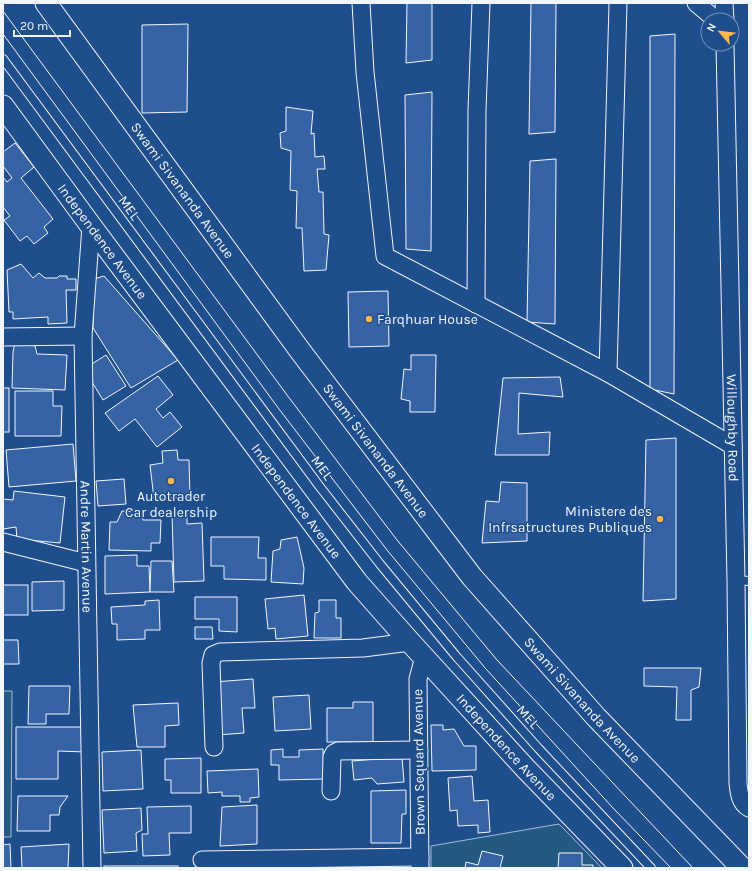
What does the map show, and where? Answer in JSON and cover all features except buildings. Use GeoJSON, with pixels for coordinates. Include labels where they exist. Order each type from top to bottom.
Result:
{"type":"FeatureCollection","features":[{"type":"Feature","properties":{"kind":"street","name":"Swami Sivananda Avenue"},"geometry":{"type":"LineString","coordinates":[[46,3],[296,346],[472,577],[596,717],[742,868]]}},
{"type":"Feature","properties":{"kind":"street"},"geometry":{"type":"LineString","coordinates":[[360,3],[365,72],[385,256],[608,373],[733,446]]}},
{"type":"Feature","properties":{"kind":"street"},"geometry":{"type":"LineString","coordinates":[[476,304],[476,110],[481,3]]}},
{"type":"Feature","properties":{"kind":"street"},"geometry":{"type":"LineString","coordinates":[[608,373],[618,3]]}},
{"type":"Feature","properties":{"kind":"street"},"geometry":{"type":"LineString","coordinates":[[696,3],[707,12]]}},
{"type":"Feature","properties":{"kind":"street","name":"Willoughby Road"},"geometry":{"type":"LineString","coordinates":[[725,52],[733,446],[742,580],[738,784],[739,797],[746,807],[749,808]]}},
{"type":"Feature","properties":{"kind":"street","name":"Independence Avenue"},"geometry":{"type":"LineString","coordinates":[[3,106],[90,226],[357,582],[526,768],[622,868]]}},
{"type":"Feature","properties":{"kind":"street","name":"Andre Martin Avenue"},"geometry":{"type":"LineString","coordinates":[[90,226],[83,336],[92,868]]}},
{"type":"Feature","properties":{"kind":"street"},"geometry":{"type":"LineString","coordinates":[[3,338],[83,336]]}},
{"type":"Feature","properties":{"kind":"street"},"geometry":{"type":"LineString","coordinates":[[3,542],[86,563]]}},
{"type":"Feature","properties":{"kind":"street"},"geometry":{"type":"LineString","coordinates":[[214,747],[210,663],[213,655],[220,652],[363,648],[410,642]]}},
{"type":"Feature","properties":{"kind":"street","name":"Brown Sequard Avenue"},"geometry":{"type":"LineString","coordinates":[[420,863],[418,680],[424,657]]}},
{"type":"Feature","properties":{"kind":"street"},"geometry":{"type":"LineString","coordinates":[[331,791],[332,757],[334,753],[338,751],[419,750]]}},
{"type":"Feature","properties":{"kind":"street"},"geometry":{"type":"LineString","coordinates":[[202,860],[420,863]]}},
{"type":"Feature","properties":{"kind":"lane","name":"MEL"},"geometry":{"type":"LineString","coordinates":[[3,59],[320,488],[376,558],[456,656],[487,691],[539,749],[651,868]]}},
{"type":"Feature","properties":{"kind":"shaded area"},"geometry":{"type":"Polygon","coordinates":[[[3,691],[12,691],[11,837],[3,837],[3,691]]]}},
{"type":"Feature","properties":{"kind":"shaded area"},"geometry":{"type":"Polygon","coordinates":[[[559,824],[602,868],[431,868],[431,846],[559,824]]]}},
{"type":"Feature","properties":{"kind":"tram line"},"geometry":{"type":"LineString","coordinates":[[3,11],[290,399],[397,540],[497,660],[693,868]]}},
{"type":"Feature","properties":{"kind":"tram line"},"geometry":{"type":"LineString","coordinates":[[3,34],[279,409],[387,550],[486,669],[613,808],[671,868]]}},
{"type":"Feature","properties":{"kind":"place","name":"Farqhuar House"},"geometry":{"type":"Point","coordinates":[369,319]}},
{"type":"Feature","properties":{"kind":"place","name":"Autotrader Car dealership"},"geometry":{"type":"Point","coordinates":[171,481]}},
{"type":"Feature","properties":{"kind":"place","name":"Ministere des Infrsatructures Publiques"},"geometry":{"type":"Point","coordinates":[660,519]}}]}
